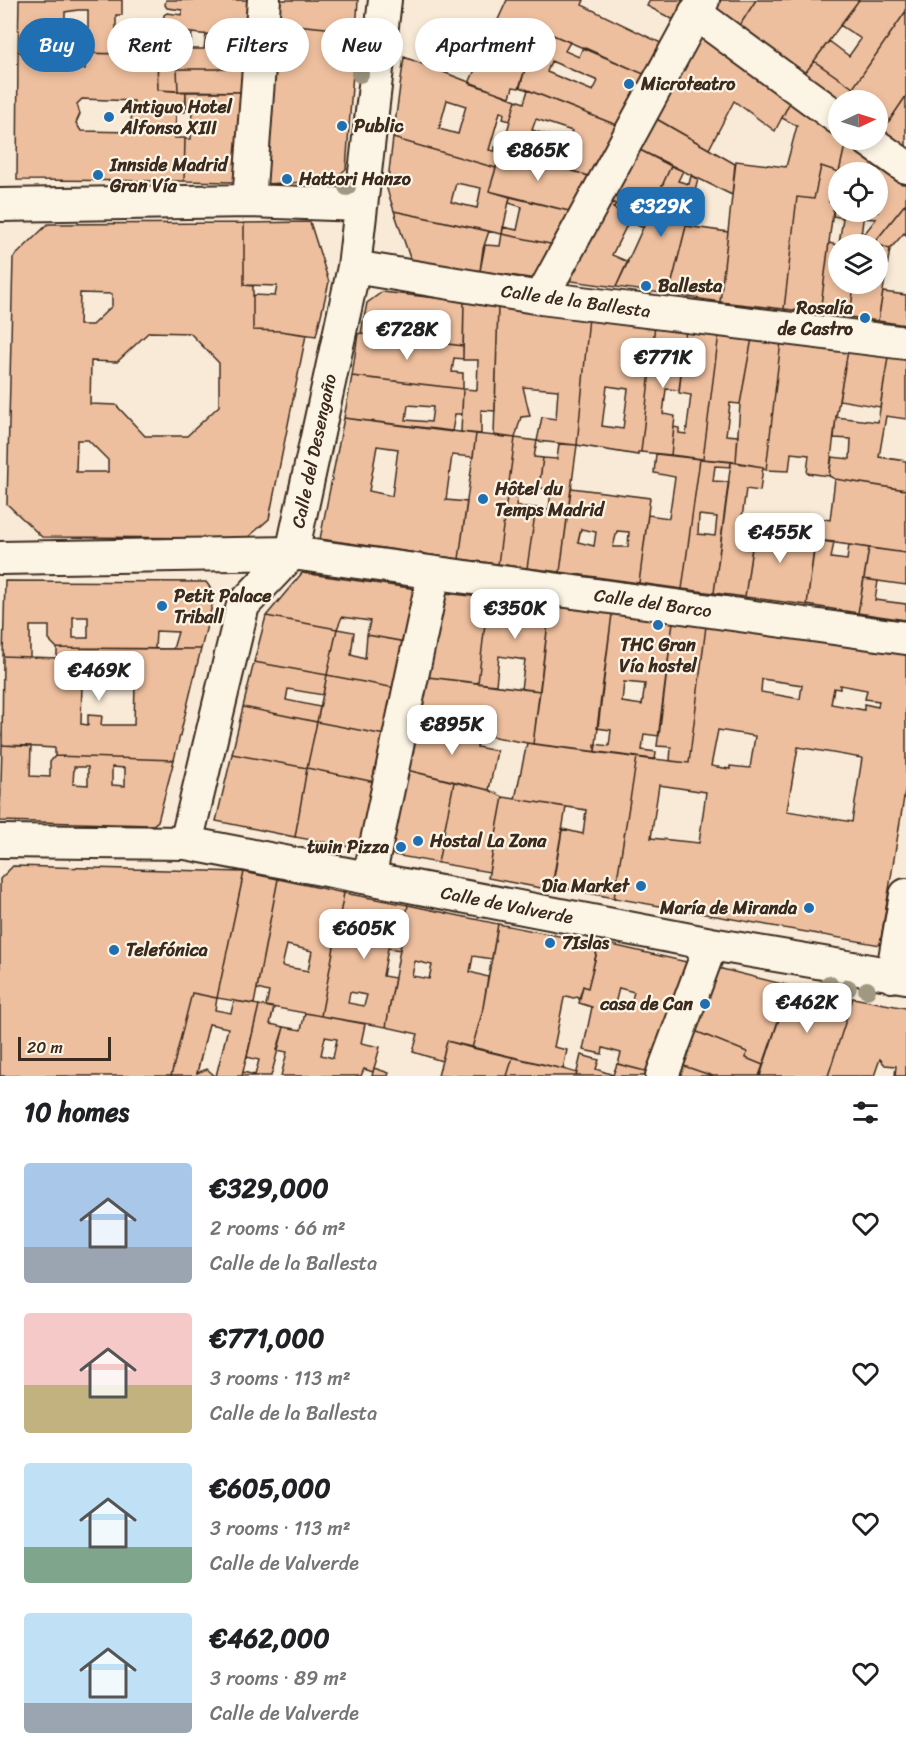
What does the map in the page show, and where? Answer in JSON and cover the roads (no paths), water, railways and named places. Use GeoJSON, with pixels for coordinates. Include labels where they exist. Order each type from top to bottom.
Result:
{"type":"FeatureCollection","features":[{"type":"Feature","properties":{"kind":"street"},"geometry":{"type":"LineString","coordinates":[[249,201],[264,0]]}},
{"type":"Feature","properties":{"kind":"street","name":"Calle del Desengaño"},"geometry":{"type":"LineString","coordinates":[[186,843],[243,605],[292,553],[354,267],[385,0]]}},
{"type":"Feature","properties":{"kind":"street"},"geometry":{"type":"LineString","coordinates":[[541,298],[699,6],[828,110]]}},
{"type":"Feature","properties":{"kind":"street"},"geometry":{"type":"LineString","coordinates":[[882,150],[906,167]]}},
{"type":"Feature","properties":{"kind":"street"},"geometry":{"type":"LineString","coordinates":[[0,206],[249,201],[361,205]]}},
{"type":"Feature","properties":{"kind":"street","name":"Calle de la Ballesta"},"geometry":{"type":"LineString","coordinates":[[354,267],[541,298],[906,344]]}},
{"type":"Feature","properties":{"kind":"street","name":"Calle del Barco"},"geometry":{"type":"LineString","coordinates":[[0,558],[292,553],[906,638]]}},
{"type":"Feature","properties":{"kind":"street"},"geometry":{"type":"LineString","coordinates":[[369,878],[434,573]]}},
{"type":"Feature","properties":{"kind":"street","name":"Calle de Valverde"},"geometry":{"type":"LineString","coordinates":[[0,841],[186,843],[711,944],[899,976]]}},
{"type":"Feature","properties":{"kind":"street"},"geometry":{"type":"LineString","coordinates":[[899,976],[906,895]]}},
{"type":"Feature","properties":{"kind":"street"},"geometry":{"type":"LineString","coordinates":[[662,1076],[711,944]]}},
{"type":"Feature","properties":{"kind":"place","name":"Microteatro"},"geometry":{"type":"Point","coordinates":[629,84]}},
{"type":"Feature","properties":{"kind":"place","name":"Antiguo Hotel Alfonso XIII"},"geometry":{"type":"Point","coordinates":[109,117]}},
{"type":"Feature","properties":{"kind":"place","name":"Public"},"geometry":{"type":"Point","coordinates":[342,126]}},
{"type":"Feature","properties":{"kind":"place","name":"Innside Madrid Gran Vía"},"geometry":{"type":"Point","coordinates":[98,175]}},
{"type":"Feature","properties":{"kind":"place","name":"Hattori Hanzo"},"geometry":{"type":"Point","coordinates":[287,179]}},
{"type":"Feature","properties":{"kind":"place","name":"Ballesta"},"geometry":{"type":"Point","coordinates":[646,286]}},
{"type":"Feature","properties":{"kind":"place","name":"Rosalía de Castro"},"geometry":{"type":"Point","coordinates":[865,318]}},
{"type":"Feature","properties":{"kind":"place","name":"Hôtel du Temps Madrid"},"geometry":{"type":"Point","coordinates":[483,499]}},
{"type":"Feature","properties":{"kind":"place","name":"Petit Palace Triball"},"geometry":{"type":"Point","coordinates":[162,606]}},
{"type":"Feature","properties":{"kind":"place","name":"THC Gran Vía hostel"},"geometry":{"type":"Point","coordinates":[658,625]}},
{"type":"Feature","properties":{"kind":"place","name":"Hostal La Zona"},"geometry":{"type":"Point","coordinates":[418,841]}},
{"type":"Feature","properties":{"kind":"place","name":"twin Pizza"},"geometry":{"type":"Point","coordinates":[401,847]}},
{"type":"Feature","properties":{"kind":"place","name":"Dia Market"},"geometry":{"type":"Point","coordinates":[641,886]}},
{"type":"Feature","properties":{"kind":"place","name":"María de Miranda"},"geometry":{"type":"Point","coordinates":[809,908]}},
{"type":"Feature","properties":{"kind":"place","name":"7Islas"},"geometry":{"type":"Point","coordinates":[550,943]}},
{"type":"Feature","properties":{"kind":"place","name":"Telefónica"},"geometry":{"type":"Point","coordinates":[114,950]}},
{"type":"Feature","properties":{"kind":"place","name":"casa de Can"},"geometry":{"type":"Point","coordinates":[705,1004]}}]}
